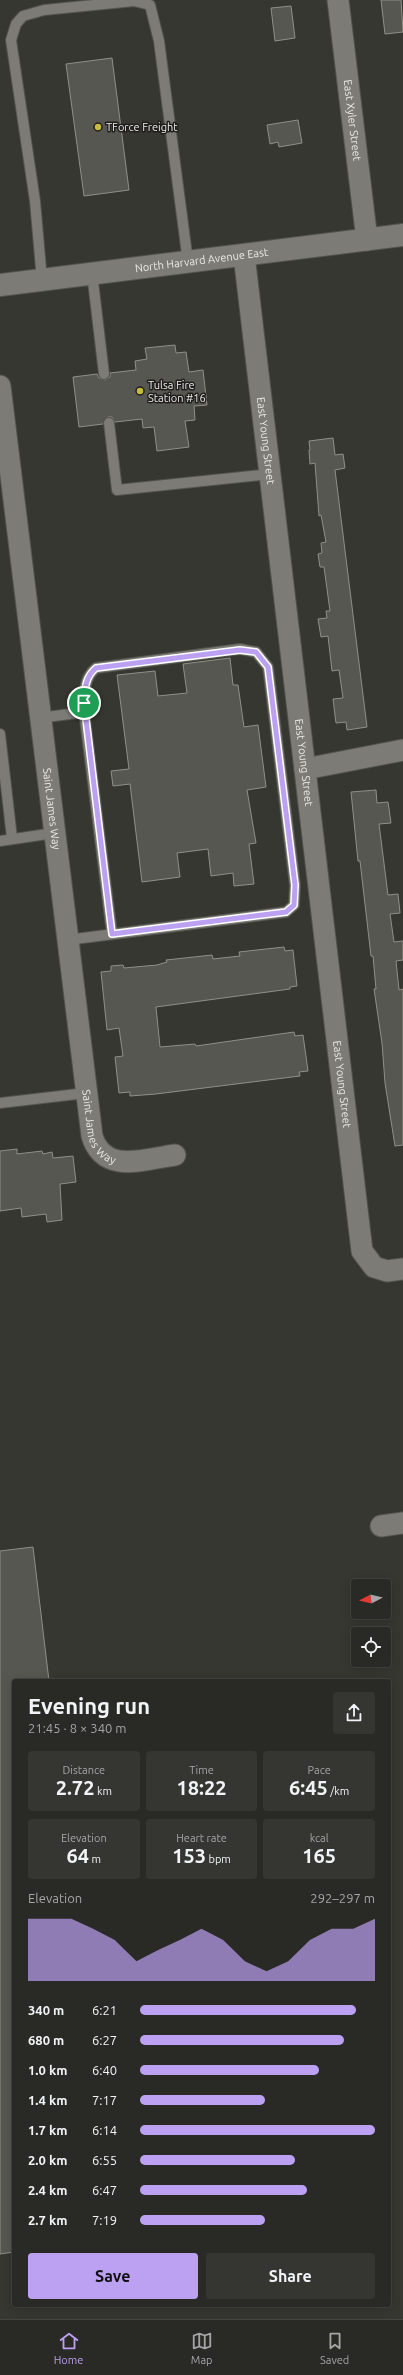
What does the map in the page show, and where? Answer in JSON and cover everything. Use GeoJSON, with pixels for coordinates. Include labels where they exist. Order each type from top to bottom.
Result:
{"type":"FeatureCollection","features":[{"type":"Feature","properties":{"kind":"main road","name":"North Harvard Avenue East"},"geometry":{"type":"LineString","coordinates":[[0,285],[403,235]]}},
{"type":"Feature","properties":{"kind":"street","name":"East Xyler Street"},"geometry":{"type":"LineString","coordinates":[[338,0],[367,240]]}},
{"type":"Feature","properties":{"kind":"street","name":"East Young Street"},"geometry":{"type":"LineString","coordinates":[[244,255],[362,1252],[374,1267],[387,1271],[403,1268]]}},
{"type":"Feature","properties":{"kind":"street","name":"Saint James Way"},"geometry":{"type":"LineString","coordinates":[[0,386],[92,1136],[100,1154],[112,1160],[124,1162],[175,1155]]}},
{"type":"Feature","properties":{"kind":"street"},"geometry":{"type":"LineString","coordinates":[[305,769],[403,750]]}},
{"type":"Feature","properties":{"kind":"street"},"geometry":{"type":"LineString","coordinates":[[381,1526],[403,1523]]}},
{"type":"Feature","properties":{"kind":"lane"},"geometry":{"type":"LineString","coordinates":[[42,280],[35,202],[11,40],[16,24],[23,16],[44,10],[134,1],[150,5],[159,41],[188,262]]}},
{"type":"Feature","properties":{"kind":"lane"},"geometry":{"type":"LineString","coordinates":[[92,274],[104,374]]}},
{"type":"Feature","properties":{"kind":"lane"},"geometry":{"type":"LineString","coordinates":[[109,423],[117,490],[270,474]]}},
{"type":"Feature","properties":{"kind":"lane"},"geometry":{"type":"LineString","coordinates":[[67,940],[286,912],[294,905],[295,885],[268,667],[256,652],[240,650],[96,668],[90,674],[86,684],[85,712],[112,934]]}},
{"type":"Feature","properties":{"kind":"lane"},"geometry":{"type":"LineString","coordinates":[[40,718],[85,712]]}},
{"type":"Feature","properties":{"kind":"lane"},"geometry":{"type":"LineString","coordinates":[[0,734],[12,838]]}},
{"type":"Feature","properties":{"kind":"lane"},"geometry":{"type":"LineString","coordinates":[[0,841],[12,838],[54,833]]}},
{"type":"Feature","properties":{"kind":"lane"},"geometry":{"type":"LineString","coordinates":[[0,1103],[86,1093]]}},
{"type":"Feature","properties":{"kind":"building"},"geometry":{"type":"Polygon","coordinates":[[[381,0],[401,0],[403,32],[385,34],[381,0]]]}},
{"type":"Feature","properties":{"kind":"building"},"geometry":{"type":"Polygon","coordinates":[[[291,6],[295,38],[275,41],[271,8],[291,6]]]}},
{"type":"Feature","properties":{"kind":"building","name":"TForce Freight"},"geometry":{"type":"Polygon","coordinates":[[[112,58],[129,190],[84,196],[66,64],[112,58]]]}},
{"type":"Feature","properties":{"kind":"building"},"geometry":{"type":"Polygon","coordinates":[[[298,120],[302,143],[279,147],[278,142],[270,144],[267,125],[298,120]]]}},
{"type":"Feature","properties":{"kind":"building","name":"Tulsa Fire Station #16"},"geometry":{"type":"Polygon","coordinates":[[[175,345],[176,353],[186,352],[189,372],[203,370],[207,405],[194,406],[195,420],[185,421],[189,447],[157,451],[154,427],[143,428],[142,419],[115,422],[112,417],[108,417],[103,424],[79,427],[73,377],[97,374],[99,378],[105,380],[110,377],[110,373],[136,370],[135,361],[147,359],[145,348],[175,345]]]}},
{"type":"Feature","properties":{"kind":"building"},"geometry":{"type":"Polygon","coordinates":[[[333,438],[335,455],[343,454],[345,468],[335,470],[367,727],[347,730],[346,722],[336,723],[333,699],[343,698],[339,670],[332,671],[328,636],[321,637],[318,619],[327,618],[326,611],[330,611],[324,567],[320,567],[318,554],[322,553],[321,543],[326,542],[321,515],[319,516],[315,463],[310,464],[309,450],[309,441],[333,438]]]}},
{"type":"Feature","properties":{"kind":"building"},"geometry":{"type":"Polygon","coordinates":[[[230,658],[233,685],[238,685],[244,727],[258,725],[266,787],[247,790],[256,843],[249,844],[254,884],[234,886],[233,873],[211,876],[208,849],[177,853],[180,877],[142,882],[130,784],[113,786],[111,771],[129,769],[117,675],[155,671],[158,696],[187,693],[183,664],[230,658]]]}},
{"type":"Feature","properties":{"kind":"building"},"geometry":{"type":"Polygon","coordinates":[[[376,790],[377,803],[388,802],[391,823],[379,824],[388,895],[398,894],[400,913],[390,914],[394,942],[403,941],[403,960],[396,961],[399,990],[403,989],[403,1145],[395,1146],[385,1083],[382,1043],[374,989],[376,989],[373,956],[371,956],[360,861],[358,861],[351,792],[376,790]]]}},
{"type":"Feature","properties":{"kind":"building"},"geometry":{"type":"Polygon","coordinates":[[[284,947],[285,951],[293,950],[297,986],[290,987],[290,989],[156,1007],[160,1047],[195,1044],[196,1046],[294,1032],[295,1036],[303,1035],[308,1071],[299,1072],[300,1076],[156,1094],[130,1096],[130,1092],[119,1093],[115,1057],[123,1056],[119,1028],[107,1030],[101,972],[111,971],[111,966],[123,965],[124,968],[157,965],[167,962],[166,960],[212,955],[213,959],[240,956],[239,952],[284,947]]]}},
{"type":"Feature","properties":{"kind":"building"},"geometry":{"type":"Polygon","coordinates":[[[17,1149],[17,1154],[42,1151],[43,1154],[52,1152],[53,1158],[73,1156],[76,1182],[60,1184],[62,1220],[47,1222],[46,1214],[22,1217],[21,1208],[0,1211],[0,1151],[17,1149]]]}},
{"type":"Feature","properties":{"kind":"building"},"geometry":{"type":"Polygon","coordinates":[[[33,1547],[49,1679],[12,1679],[12,2252],[0,2254],[0,1551],[33,1547]]]}},
{"type":"Feature","properties":{"kind":"place","name":"TForce Freight"},"geometry":{"type":"Point","coordinates":[98,127]}},
{"type":"Feature","properties":{"kind":"place","name":"Tulsa Fire Station #16"},"geometry":{"type":"Point","coordinates":[140,391]}},
{"type":"Feature","properties":{"kind":"route"},"geometry":{"type":"LineString","coordinates":[[240,650],[256,652],[268,667],[295,885],[294,905],[286,912],[112,934],[84,703],[86,684],[90,674],[96,668],[240,650]]}}]}
